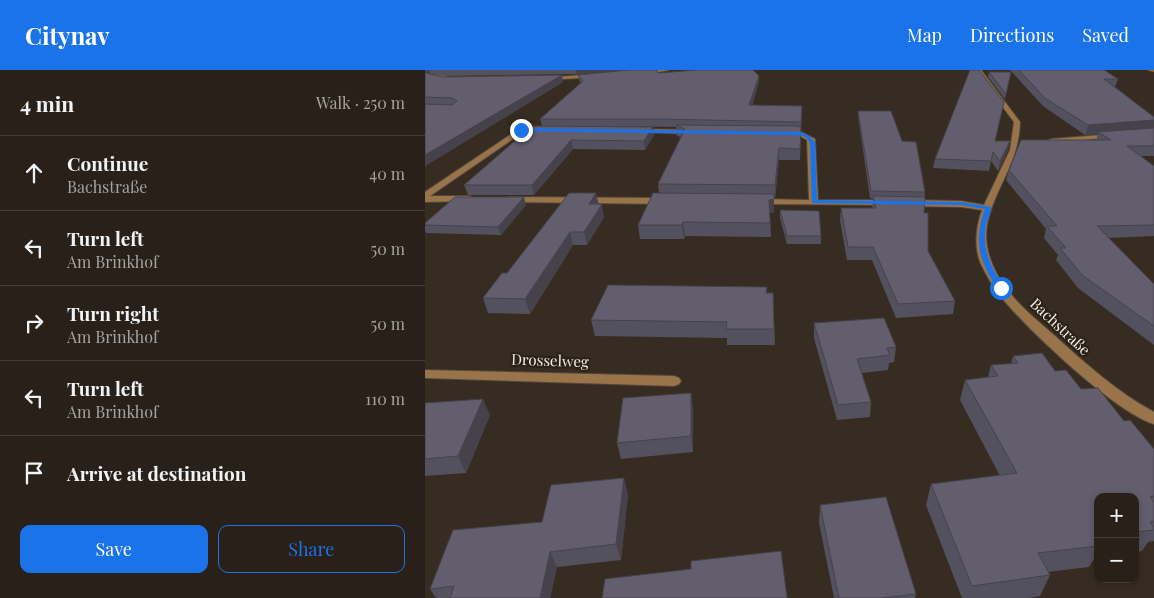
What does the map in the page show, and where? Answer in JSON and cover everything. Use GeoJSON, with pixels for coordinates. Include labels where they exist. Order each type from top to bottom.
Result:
{"type":"FeatureCollection","features":[{"type":"Feature","properties":{"kind":"street"},"geometry":{"type":"LineString","coordinates":[[425,80],[467,70]]}},
{"type":"Feature","properties":{"kind":"street"},"geometry":{"type":"LineString","coordinates":[[634,73],[665,70]]}},
{"type":"Feature","properties":{"kind":"street","name":"Bachstraße"},"geometry":{"type":"LineString","coordinates":[[978,70],[1014,115],[1021,141],[1011,159],[983,225],[981,243],[985,261],[993,277],[1011,302],[1093,378],[1117,397],[1154,419]]}},
{"type":"Feature","properties":{"kind":"street"},"geometry":{"type":"LineString","coordinates":[[536,78],[606,76]]}},
{"type":"Feature","properties":{"kind":"street"},"geometry":{"type":"LineString","coordinates":[[432,78],[453,80]]}},
{"type":"Feature","properties":{"kind":"street"},"geometry":{"type":"LineString","coordinates":[[425,198],[521,130],[551,130]]}},
{"type":"Feature","properties":{"kind":"street"},"geometry":{"type":"LineString","coordinates":[[630,131],[699,132]]}},
{"type":"Feature","properties":{"kind":"street"},"geometry":{"type":"LineString","coordinates":[[778,132],[799,133],[811,139],[814,202]]}},
{"type":"Feature","properties":{"kind":"street"},"geometry":{"type":"LineString","coordinates":[[1043,142],[1117,136]]}},
{"type":"Feature","properties":{"kind":"street"},"geometry":{"type":"LineString","coordinates":[[425,198],[483,200]]}},
{"type":"Feature","properties":{"kind":"street"},"geometry":{"type":"LineString","coordinates":[[503,200],[677,201]]}},
{"type":"Feature","properties":{"kind":"street"},"geometry":{"type":"LineString","coordinates":[[745,202],[961,204],[989,208]]}},
{"type":"Feature","properties":{"kind":"street","name":"Drosselweg"},"geometry":{"type":"LineString","coordinates":[[425,374],[674,381]]}},
{"type":"Feature","properties":{"kind":"building"},"geometry":{"type":"Polygon","coordinates":[[[628,70],[657,70],[658,73],[697,70],[753,70],[759,76],[749,105],[802,106],[801,122],[540,119],[583,81],[578,75],[628,70]]]}},
{"type":"Feature","properties":{"kind":"building"},"geometry":{"type":"Polygon","coordinates":[[[970,70],[979,70],[1004,102],[995,141],[1010,141],[1000,161],[993,152],[991,161],[935,159],[970,70]]]}},
{"type":"Feature","properties":{"kind":"building"},"geometry":{"type":"Polygon","coordinates":[[[1019,70],[1104,70],[1118,79],[1104,79],[1154,117],[1154,120],[1088,125],[1045,98],[1019,70]]]}},
{"type":"Feature","properties":{"kind":"building"},"geometry":{"type":"Polygon","coordinates":[[[425,71],[426,73],[443,77],[562,75],[425,155],[425,104],[452,105],[457,101],[453,98],[425,97],[425,71]]]}},
{"type":"Feature","properties":{"kind":"building"},"geometry":{"type":"Polygon","coordinates":[[[989,72],[1011,72],[1006,94],[989,72]]]}},
{"type":"Feature","properties":{"kind":"building"},"geometry":{"type":"Polygon","coordinates":[[[858,111],[891,111],[902,141],[916,142],[925,192],[871,191],[858,111]]]}},
{"type":"Feature","properties":{"kind":"building"},"geometry":{"type":"Polygon","coordinates":[[[676,125],[798,126],[801,128],[800,149],[779,148],[775,185],[658,184],[685,129],[676,125]]]}},
{"type":"Feature","properties":{"kind":"building"},"geometry":{"type":"Polygon","coordinates":[[[532,126],[653,127],[644,141],[571,140],[532,185],[464,185],[532,126]]]}},
{"type":"Feature","properties":{"kind":"building"},"geometry":{"type":"Polygon","coordinates":[[[1154,128],[1154,146],[1127,146],[1154,166],[1154,225],[1097,226],[1154,284],[1154,326],[1082,275],[1060,248],[1066,248],[1047,226],[1057,226],[1009,170],[1021,140],[1111,140],[1098,132],[1154,128]]]}},
{"type":"Feature","properties":{"kind":"building"},"geometry":{"type":"Polygon","coordinates":[[[569,193],[596,193],[589,204],[602,204],[584,232],[570,232],[525,299],[483,298],[502,273],[507,273],[569,193]]]}},
{"type":"Feature","properties":{"kind":"building"},"geometry":{"type":"Polygon","coordinates":[[[653,193],[774,194],[774,199],[769,200],[770,223],[683,222],[682,225],[638,225],[653,193]]]}},
{"type":"Feature","properties":{"kind":"building"},"geometry":{"type":"Polygon","coordinates":[[[873,196],[925,197],[924,213],[928,213],[928,251],[955,301],[898,304],[873,247],[848,247],[841,208],[876,208],[873,196]]]}},
{"type":"Feature","properties":{"kind":"building"},"geometry":{"type":"Polygon","coordinates":[[[455,197],[524,197],[498,227],[425,225],[455,197]]]}},
{"type":"Feature","properties":{"kind":"building"},"geometry":{"type":"Polygon","coordinates":[[[780,210],[819,211],[821,236],[787,236],[780,210]]]}},
{"type":"Feature","properties":{"kind":"building"},"geometry":{"type":"Polygon","coordinates":[[[608,285],[767,287],[766,293],[773,293],[774,329],[726,329],[727,322],[591,320],[608,285]]]}},
{"type":"Feature","properties":{"kind":"building"},"geometry":{"type":"Polygon","coordinates":[[[884,318],[896,347],[887,348],[890,355],[857,359],[871,402],[838,405],[814,323],[884,318]]]}},
{"type":"Feature","properties":{"kind":"building"},"geometry":{"type":"Polygon","coordinates":[[[1042,353],[1055,371],[1066,370],[1081,389],[1098,388],[1124,421],[1130,420],[1154,449],[1154,496],[1150,497],[1154,502],[1154,521],[1150,522],[1154,530],[1139,532],[1139,493],[1094,493],[1094,546],[1038,553],[1050,575],[972,586],[931,484],[1017,473],[965,380],[998,376],[991,365],[1018,363],[1013,356],[1042,353]]]}},
{"type":"Feature","properties":{"kind":"building"},"geometry":{"type":"Polygon","coordinates":[[[691,393],[691,436],[617,443],[623,398],[691,393]]]}},
{"type":"Feature","properties":{"kind":"building"},"geometry":{"type":"Polygon","coordinates":[[[483,399],[458,456],[425,459],[425,403],[483,399]]]}},
{"type":"Feature","properties":{"kind":"building"},"geometry":{"type":"Polygon","coordinates":[[[624,478],[616,544],[550,552],[540,598],[450,598],[454,586],[430,589],[453,530],[542,522],[551,485],[624,478]]]}},
{"type":"Feature","properties":{"kind":"building"},"geometry":{"type":"Polygon","coordinates":[[[886,497],[916,594],[881,598],[839,598],[820,505],[886,497]]]}},
{"type":"Feature","properties":{"kind":"building"},"geometry":{"type":"Polygon","coordinates":[[[781,551],[787,598],[602,598],[605,579],[691,569],[691,561],[781,551]]]}},
{"type":"Feature","properties":{"kind":"waterway"},"geometry":{"type":"LineString","coordinates":[[1150,70],[1154,71]]}},
{"type":"Feature","properties":{"kind":"route"},"geometry":{"type":"LineString","coordinates":[[521,130],[799,133],[808,136],[812,142],[814,202],[961,204],[989,208],[983,225],[981,243],[985,261],[1001,288]]}}]}
